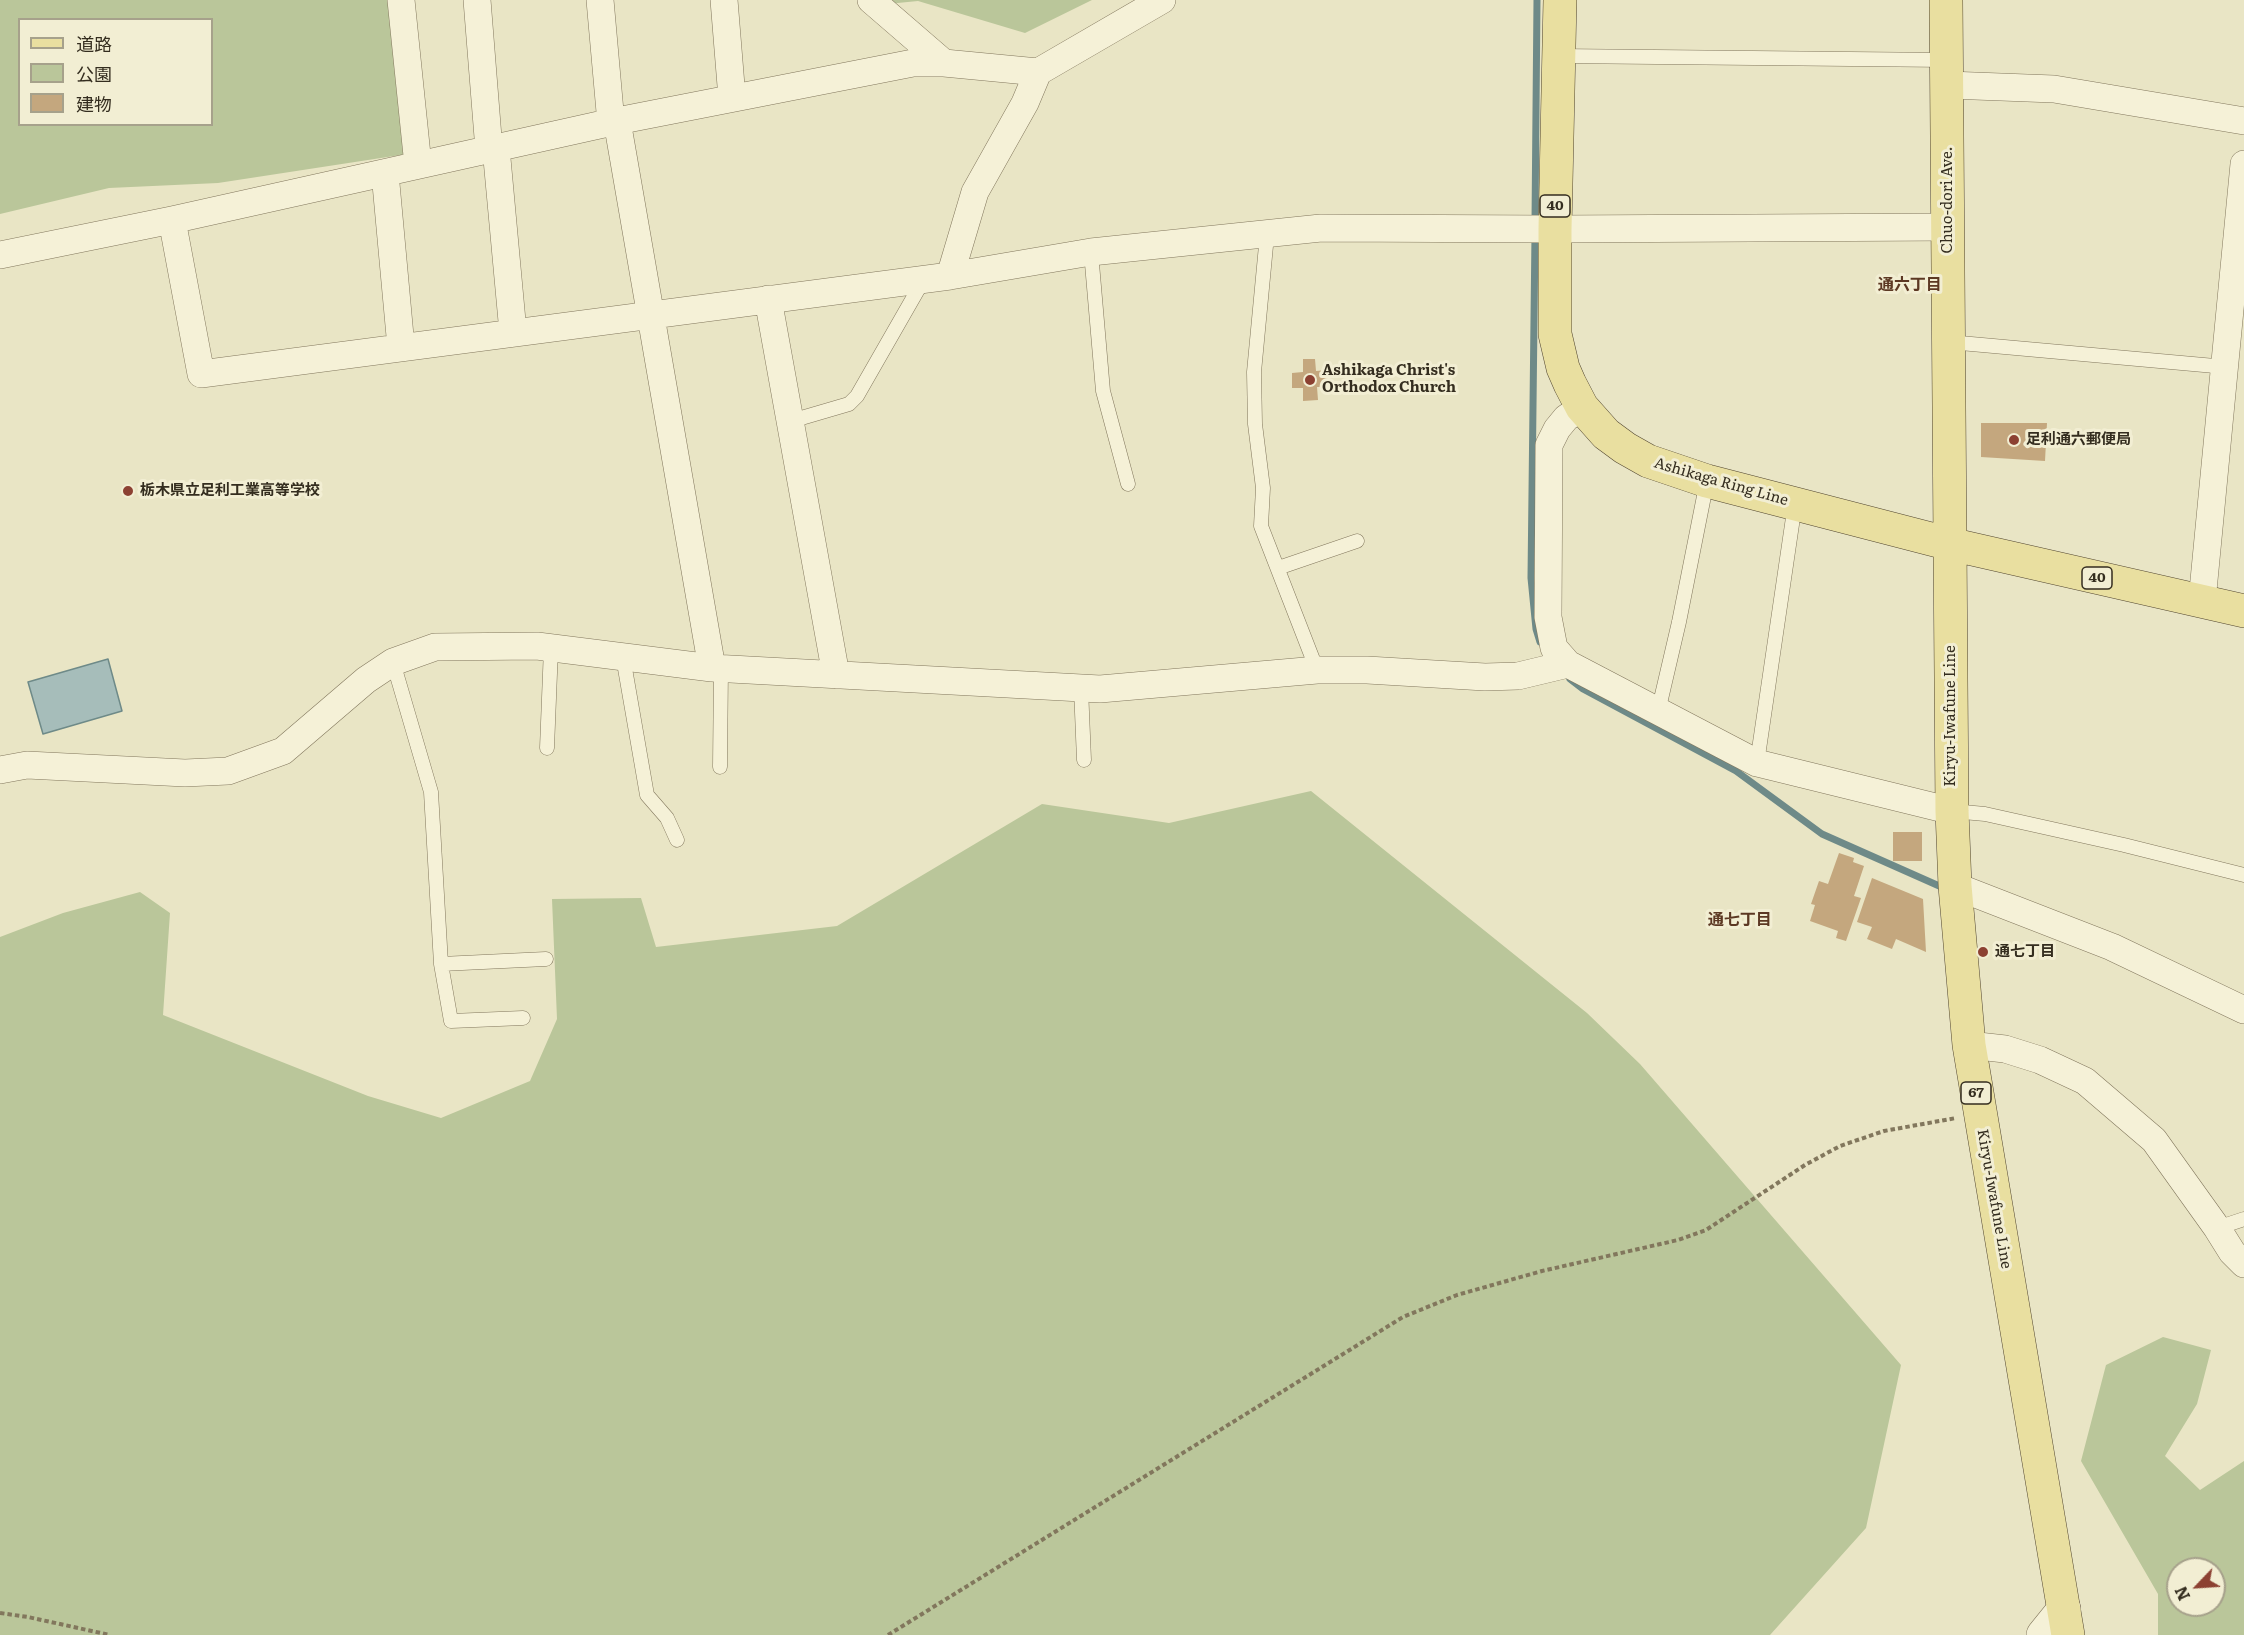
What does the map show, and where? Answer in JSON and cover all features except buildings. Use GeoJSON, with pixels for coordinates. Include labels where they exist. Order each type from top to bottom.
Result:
{"type":"FeatureCollection","features":[{"type":"Feature","properties":{"kind":"main road","name":"Ashikaga Ring Line"},"geometry":{"type":"LineString","coordinates":[[1560,0],[1555,229],[1556,334],[1563,368],[1582,406],[1606,434],[1625,448],[1667,469],[1707,481],[1950,544],[2244,611]]}},
{"type":"Feature","properties":{"kind":"main road","name":"Chuo-dori Ave."},"geometry":{"type":"LineString","coordinates":[[1946,0],[1950,544]]}},
{"type":"Feature","properties":{"kind":"main road","name":"Kiryu-Iwafune Line"},"geometry":{"type":"LineString","coordinates":[[1950,544],[1952,811],[1955,886],[1969,1045],[2066,1622]]}},
{"type":"Feature","properties":{"kind":"street"},"geometry":{"type":"LineString","coordinates":[[401,0],[418,165]]}},
{"type":"Feature","properties":{"kind":"street"},"geometry":{"type":"LineString","coordinates":[[477,0],[513,332]]}},
{"type":"Feature","properties":{"kind":"street"},"geometry":{"type":"LineString","coordinates":[[600,0],[614,122],[717,668]]}},
{"type":"Feature","properties":{"kind":"street"},"geometry":{"type":"LineString","coordinates":[[724,0],[732,98]]}},
{"type":"Feature","properties":{"kind":"street"},"geometry":{"type":"LineString","coordinates":[[871,0],[944,63]]}},
{"type":"Feature","properties":{"kind":"street"},"geometry":{"type":"LineString","coordinates":[[0,255],[172,220],[614,122],[913,63],[944,63],[1038,72],[1162,0]]}},
{"type":"Feature","properties":{"kind":"street"},"geometry":{"type":"LineString","coordinates":[[937,277],[975,192],[1025,103],[1038,72]]}},
{"type":"Feature","properties":{"kind":"street"},"geometry":{"type":"LineString","coordinates":[[1947,73],[2054,88],[2244,121]]}},
{"type":"Feature","properties":{"kind":"street"},"geometry":{"type":"LineString","coordinates":[[2202,602],[2235,369],[2244,164]]}},
{"type":"Feature","properties":{"kind":"street"},"geometry":{"type":"LineString","coordinates":[[385,173],[401,347]]}},
{"type":"Feature","properties":{"kind":"street"},"geometry":{"type":"LineString","coordinates":[[172,220],[201,374],[937,277],[1091,252],[1321,228],[1949,227]]}},
{"type":"Feature","properties":{"kind":"street"},"geometry":{"type":"LineString","coordinates":[[768,299],[792,421],[836,675]]}},
{"type":"Feature","properties":{"kind":"street"},"geometry":{"type":"LineString","coordinates":[[1582,406],[1566,418],[1549,445],[1548,617],[1554,648],[1568,664],[1757,763],[1952,811]]}},
{"type":"Feature","properties":{"kind":"street"},"geometry":{"type":"LineString","coordinates":[[0,770],[27,765],[184,772],[228,771],[283,751],[366,680],[393,662],[435,647],[484,645],[551,648],[717,668],[1100,689],[1317,670],[1367,670],[1485,677],[1518,676],[1568,664]]}},
{"type":"Feature","properties":{"kind":"street"},"geometry":{"type":"LineString","coordinates":[[1955,886],[2112,948],[2244,1010]]}},
{"type":"Feature","properties":{"kind":"street"},"geometry":{"type":"LineString","coordinates":[[1969,1045],[2005,1049],[2040,1060],[2085,1081],[2154,1140],[2232,1252],[2244,1264]]}},
{"type":"Feature","properties":{"kind":"street"},"geometry":{"type":"LineString","coordinates":[[2043,1635],[2066,1622]]}},
{"type":"Feature","properties":{"kind":"lane"},"geometry":{"type":"LineString","coordinates":[[1559,56],[1947,73]]}},
{"type":"Feature","properties":{"kind":"lane"},"geometry":{"type":"LineString","coordinates":[[1267,235],[1254,372],[1255,424],[1263,488],[1261,526],[1317,670]]}},
{"type":"Feature","properties":{"kind":"lane"},"geometry":{"type":"LineString","coordinates":[[1091,252],[1104,391],[1128,484]]}},
{"type":"Feature","properties":{"kind":"lane"},"geometry":{"type":"LineString","coordinates":[[792,421],[849,404],[857,396],[937,277]]}},
{"type":"Feature","properties":{"kind":"lane"},"geometry":{"type":"LineString","coordinates":[[1949,342],[2235,369]]}},
{"type":"Feature","properties":{"kind":"lane"},"geometry":{"type":"LineString","coordinates":[[1658,712],[1679,622],[1707,481]]}},
{"type":"Feature","properties":{"kind":"lane"},"geometry":{"type":"LineString","coordinates":[[1757,763],[1796,504]]}},
{"type":"Feature","properties":{"kind":"lane"},"geometry":{"type":"LineString","coordinates":[[1278,568],[1357,541]]}},
{"type":"Feature","properties":{"kind":"lane"},"geometry":{"type":"LineString","coordinates":[[547,748],[551,648]]}},
{"type":"Feature","properties":{"kind":"lane"},"geometry":{"type":"LineString","coordinates":[[623,657],[647,795],[667,818],[677,840]]}},
{"type":"Feature","properties":{"kind":"lane"},"geometry":{"type":"LineString","coordinates":[[393,662],[431,792],[441,964],[451,1021],[523,1018]]}},
{"type":"Feature","properties":{"kind":"lane"},"geometry":{"type":"LineString","coordinates":[[717,668],[720,767]]}},
{"type":"Feature","properties":{"kind":"lane"},"geometry":{"type":"LineString","coordinates":[[1081,688],[1084,760]]}},
{"type":"Feature","properties":{"kind":"lane"},"geometry":{"type":"LineString","coordinates":[[1952,811],[1997,817],[2244,875]]}},
{"type":"Feature","properties":{"kind":"lane"},"geometry":{"type":"LineString","coordinates":[[441,964],[546,959]]}},
{"type":"Feature","properties":{"kind":"lane"},"geometry":{"type":"LineString","coordinates":[[2217,1228],[2244,1219]]}},
{"type":"Feature","properties":{"kind":"path"},"geometry":{"type":"LineString","coordinates":[[888,1635],[1403,1317],[1457,1295],[1542,1271],[1678,1240],[1706,1230],[1805,1165],[1839,1146],[1884,1131],[1980,1113]]}},
{"type":"Feature","properties":{"kind":"path"},"geometry":{"type":"LineString","coordinates":[[0,1613],[110,1635]]}},
{"type":"Feature","properties":{"kind":"green space"},"geometry":{"type":"Polygon","coordinates":[[[0,0],[391,0],[407,154],[218,183],[109,188],[0,214],[0,0]]]}},
{"type":"Feature","properties":{"kind":"green space"},"geometry":{"type":"Polygon","coordinates":[[[872,0],[1092,0],[1025,33],[918,1],[877,5],[872,0]]]}},
{"type":"Feature","properties":{"kind":"green space"},"geometry":{"type":"Polygon","coordinates":[[[1311,791],[1587,1013],[1640,1064],[1901,1365],[1866,1528],[1770,1635],[0,1635],[0,937],[63,913],[140,892],[170,913],[163,1015],[368,1096],[441,1118],[530,1081],[557,1019],[552,899],[641,898],[656,947],[837,926],[1042,804],[1169,823],[1311,791]]]}},
{"type":"Feature","properties":{"kind":"green space"},"geometry":{"type":"Polygon","coordinates":[[[2163,1337],[2211,1350],[2197,1404],[2165,1456],[2200,1490],[2244,1461],[2244,1635],[2158,1635],[2158,1594],[2081,1461],[2106,1365],[2163,1337]]]}},
{"type":"Feature","properties":{"kind":"water"},"geometry":{"type":"Polygon","coordinates":[[[108,659],[122,711],[43,734],[28,682],[108,659]]]}},
{"type":"Feature","properties":{"kind":"waterway"},"geometry":{"type":"LineString","coordinates":[[1535,222],[1537,0]]}},
{"type":"Feature","properties":{"kind":"waterway"},"geometry":{"type":"LineString","coordinates":[[1535,234],[1531,578],[1536,629],[1540,642]]}},
{"type":"Feature","properties":{"kind":"waterway"},"geometry":{"type":"LineString","coordinates":[[1570,679],[1583,689],[1736,771],[1822,834],[1946,889]]}},
{"type":"Feature","properties":{"kind":"place","name":"Ashikaga Christ's Orthodox Church"},"geometry":{"type":"Point","coordinates":[1310,380]}},
{"type":"Feature","properties":{"kind":"place","name":"足利通六郵便局"},"geometry":{"type":"Point","coordinates":[2014,440]}},
{"type":"Feature","properties":{"kind":"place","name":"栃木県立足利工業高等学校"},"geometry":{"type":"Point","coordinates":[128,491]}},
{"type":"Feature","properties":{"kind":"place","name":"通七丁目"},"geometry":{"type":"Point","coordinates":[1983,952]}},
{"type":"Feature","properties":{"kind":"district","name":"通六丁目"},"geometry":{"type":"Point","coordinates":[1910,285]}},
{"type":"Feature","properties":{"kind":"district","name":"通七丁目"},"geometry":{"type":"Point","coordinates":[1740,920]}}]}
